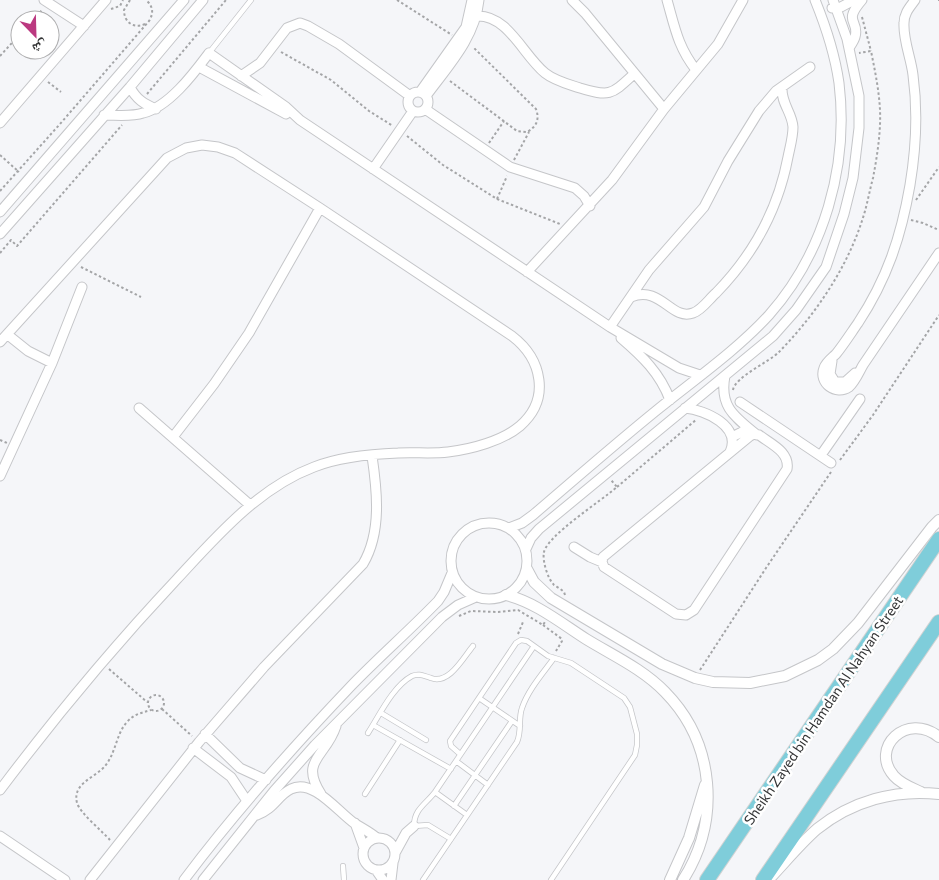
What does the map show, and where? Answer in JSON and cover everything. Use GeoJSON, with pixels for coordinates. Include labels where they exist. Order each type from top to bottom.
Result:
{"type":"FeatureCollection","features":[{"type":"Feature","properties":{"kind":"main road","name":"Sheikh Zayed bin Hamdan Al Nahyan Street"},"geometry":{"type":"LineString","coordinates":[[707,880],[939,539]]}},
{"type":"Feature","properties":{"kind":"main road"},"geometry":{"type":"LineString","coordinates":[[763,880],[939,622]]}},
{"type":"Feature","properties":{"kind":"street"},"geometry":{"type":"LineString","coordinates":[[0,123],[106,0]]}},
{"type":"Feature","properties":{"kind":"street"},"geometry":{"type":"LineString","coordinates":[[0,234],[130,87],[203,0]]}},
{"type":"Feature","properties":{"kind":"street"},"geometry":{"type":"LineString","coordinates":[[423,94],[442,74],[462,39],[472,3],[462,0]]}},
{"type":"Feature","properties":{"kind":"street"},"geometry":{"type":"LineString","coordinates":[[423,94],[462,39],[472,30],[477,16],[479,0]]}},
{"type":"Feature","properties":{"kind":"street"},"geometry":{"type":"LineString","coordinates":[[572,0],[585,13],[664,109]]}},
{"type":"Feature","properties":{"kind":"street"},"geometry":{"type":"LineString","coordinates":[[667,0],[680,46],[696,70]]}},
{"type":"Feature","properties":{"kind":"street"},"geometry":{"type":"LineString","coordinates":[[724,34],[743,0]]}},
{"type":"Feature","properties":{"kind":"street"},"geometry":{"type":"LineString","coordinates":[[527,272],[612,180],[664,109],[739,18],[749,0]]}},
{"type":"Feature","properties":{"kind":"street"},"geometry":{"type":"LineString","coordinates":[[509,528],[522,523],[533,515],[757,327],[780,302],[808,258],[829,207],[840,138],[841,101],[839,82],[832,49],[816,0]]}},
{"type":"Feature","properties":{"kind":"street"},"geometry":{"type":"LineString","coordinates":[[827,0],[830,7],[854,0]]}},
{"type":"Feature","properties":{"kind":"street"},"geometry":{"type":"LineString","coordinates":[[849,48],[856,34],[852,15],[862,0]]}},
{"type":"Feature","properties":{"kind":"street"},"geometry":{"type":"LineString","coordinates":[[915,0],[906,12],[904,21],[916,110],[913,165],[903,219],[895,249],[878,290],[857,324],[834,356],[825,364],[823,376],[828,386],[835,390],[843,390],[850,386],[939,253]]}},
{"type":"Feature","properties":{"kind":"street"},"geometry":{"type":"LineString","coordinates":[[46,1],[84,26]]}},
{"type":"Feature","properties":{"kind":"street"},"geometry":{"type":"LineString","coordinates":[[0,212],[183,1]]}},
{"type":"Feature","properties":{"kind":"street"},"geometry":{"type":"LineString","coordinates":[[452,573],[459,585],[476,598],[491,600],[506,596],[512,592],[522,582],[527,569],[526,549],[531,538],[539,529],[761,347],[784,324],[807,296],[826,267],[849,196],[858,144],[859,96],[849,48],[835,4]]}},
{"type":"Feature","properties":{"kind":"street"},"geometry":{"type":"LineString","coordinates":[[477,16],[490,17],[501,23],[542,70],[560,82],[606,94],[617,89],[634,74]]}},
{"type":"Feature","properties":{"kind":"street"},"geometry":{"type":"LineString","coordinates":[[241,76],[256,67],[287,28],[295,24],[304,24],[344,48],[410,96]]}},
{"type":"Feature","properties":{"kind":"street"},"geometry":{"type":"LineString","coordinates":[[104,115],[130,115],[156,108],[170,97],[209,53],[291,111],[300,120]]}},
{"type":"Feature","properties":{"kind":"street"},"geometry":{"type":"LineString","coordinates":[[198,67],[300,120],[610,328],[679,368],[700,375]]}},
{"type":"Feature","properties":{"kind":"street"},"geometry":{"type":"LineString","coordinates":[[610,328],[652,265],[704,207],[731,156],[766,101],[810,67]]}},
{"type":"Feature","properties":{"kind":"street"},"geometry":{"type":"LineString","coordinates":[[130,87],[133,94],[141,101],[156,108]]}},
{"type":"Feature","properties":{"kind":"street"},"geometry":{"type":"LineString","coordinates":[[631,297],[639,294],[648,295],[657,298],[679,312],[692,314],[699,310],[734,274],[766,225],[781,185],[793,126],[790,115],[784,106],[782,87]]}},
{"type":"Feature","properties":{"kind":"street"},"geometry":{"type":"LineString","coordinates":[[414,92],[423,94],[428,103],[425,110],[413,111],[408,106],[408,99],[414,92]]}},
{"type":"Feature","properties":{"kind":"street"},"geometry":{"type":"LineString","coordinates":[[766,101],[784,106]]}},
{"type":"Feature","properties":{"kind":"street"},"geometry":{"type":"LineString","coordinates":[[425,110],[516,170],[575,188],[584,196],[590,206]]}},
{"type":"Feature","properties":{"kind":"street"},"geometry":{"type":"LineString","coordinates":[[373,169],[413,111]]}},
{"type":"Feature","properties":{"kind":"street"},"geometry":{"type":"LineString","coordinates":[[0,342],[167,158],[176,152],[194,146],[218,147],[235,153],[512,336],[530,353],[539,376],[540,387],[534,408],[521,425],[503,436],[476,446],[448,452],[398,453],[330,462],[314,467],[292,478],[250,505],[188,567],[102,663],[0,790]]}},
{"type":"Feature","properties":{"kind":"street"},"geometry":{"type":"LineString","coordinates":[[173,437],[214,384],[249,333],[320,208]]}},
{"type":"Feature","properties":{"kind":"street"},"geometry":{"type":"LineString","coordinates":[[0,476],[52,363],[82,287]]}},
{"type":"Feature","properties":{"kind":"street"},"geometry":{"type":"LineString","coordinates":[[610,328],[639,353],[655,371],[670,400]]}},
{"type":"Feature","properties":{"kind":"street"},"geometry":{"type":"LineString","coordinates":[[8,334],[28,350],[52,363]]}},
{"type":"Feature","properties":{"kind":"street"},"geometry":{"type":"LineString","coordinates":[[574,547],[602,562],[606,568],[676,614],[686,615],[694,610],[787,469],[788,461],[785,455],[744,424],[727,405],[724,390],[725,376]]}},
{"type":"Feature","properties":{"kind":"street"},"geometry":{"type":"LineString","coordinates":[[821,455],[860,399]]}},
{"type":"Feature","properties":{"kind":"street"},"geometry":{"type":"LineString","coordinates":[[740,402],[821,455],[833,466]]}},
{"type":"Feature","properties":{"kind":"street"},"geometry":{"type":"LineString","coordinates":[[139,408],[250,505]]}},
{"type":"Feature","properties":{"kind":"street"},"geometry":{"type":"LineString","coordinates":[[685,408],[706,413],[727,428],[732,437],[730,452]]}},
{"type":"Feature","properties":{"kind":"street"},"geometry":{"type":"LineString","coordinates":[[732,437],[739,434],[753,410]]}},
{"type":"Feature","properties":{"kind":"street"},"geometry":{"type":"LineString","coordinates":[[602,562],[603,557],[730,452],[751,435],[758,435]]}},
{"type":"Feature","properties":{"kind":"street"},"geometry":{"type":"LineString","coordinates":[[90,880],[205,734],[264,667],[364,564],[371,549],[375,524],[376,490],[372,456]]}},
{"type":"Feature","properties":{"kind":"street"},"geometry":{"type":"LineString","coordinates":[[527,569],[539,588],[559,603],[662,664],[696,678],[731,683],[767,680],[785,676],[818,660],[846,637],[939,520]]}},
{"type":"Feature","properties":{"kind":"street"},"geometry":{"type":"LineString","coordinates":[[184,880],[247,801],[297,744],[351,686],[438,601],[452,573],[451,556],[453,548],[456,541],[468,529],[484,523],[501,524],[519,537],[526,549]]}},
{"type":"Feature","properties":{"kind":"street"},"geometry":{"type":"LineString","coordinates":[[506,596],[528,603],[645,675],[664,691],[680,709],[692,729],[701,751],[707,775],[709,799],[701,846],[684,880]]}},
{"type":"Feature","properties":{"kind":"street"},"geometry":{"type":"LineString","coordinates":[[203,880],[294,768],[337,722],[442,617],[458,605],[476,598]]}},
{"type":"Feature","properties":{"kind":"street"},"geometry":{"type":"LineString","coordinates":[[321,795],[312,777],[312,769],[315,760],[330,741],[337,722]]}},
{"type":"Feature","properties":{"kind":"street"},"geometry":{"type":"LineString","coordinates":[[922,793],[895,777],[889,770],[886,760],[887,751],[890,742],[897,734],[914,727],[924,728],[939,736]]}},
{"type":"Feature","properties":{"kind":"street"},"geometry":{"type":"LineString","coordinates":[[205,734],[220,748],[231,753],[243,764],[246,770],[266,780]]}},
{"type":"Feature","properties":{"kind":"street"},"geometry":{"type":"LineString","coordinates":[[196,745],[210,762],[231,777],[234,785],[247,801]]}},
{"type":"Feature","properties":{"kind":"street"},"geometry":{"type":"LineString","coordinates":[[210,762],[220,748]]}},
{"type":"Feature","properties":{"kind":"street"},"geometry":{"type":"LineString","coordinates":[[670,880],[689,838],[707,775]]}},
{"type":"Feature","properties":{"kind":"street"},"geometry":{"type":"LineString","coordinates":[[255,816],[269,809],[287,792],[294,788],[305,787],[321,795],[354,823],[393,846],[395,853]]}},
{"type":"Feature","properties":{"kind":"street"},"geometry":{"type":"LineString","coordinates":[[768,880],[802,843],[834,818],[870,800],[890,795],[939,794]]}},
{"type":"Feature","properties":{"kind":"street"},"geometry":{"type":"LineString","coordinates":[[354,823],[364,848],[364,860],[384,880]]}},
{"type":"Feature","properties":{"kind":"street"},"geometry":{"type":"LineString","coordinates":[[391,880],[395,853],[406,833],[414,826]]}},
{"type":"Feature","properties":{"kind":"street"},"geometry":{"type":"LineString","coordinates":[[364,848],[368,842],[406,833]]}},
{"type":"Feature","properties":{"kind":"street"},"geometry":{"type":"LineString","coordinates":[[0,836],[66,880]]}},
{"type":"Feature","properties":{"kind":"street"},"geometry":{"type":"LineString","coordinates":[[376,870],[384,869],[393,863]]}},
{"type":"Feature","properties":{"kind":"lane"},"geometry":{"type":"LineString","coordinates":[[209,53],[251,0]]}},
{"type":"Feature","properties":{"kind":"lane"},"geometry":{"type":"LineString","coordinates":[[460,754],[451,746],[450,741],[519,640],[525,640],[555,658],[571,663],[624,698],[632,712],[637,745],[632,760],[552,880]]}},
{"type":"Feature","properties":{"kind":"lane"},"geometry":{"type":"LineString","coordinates":[[368,734],[393,694],[411,677],[418,674],[435,680],[446,678],[474,646]]}},
{"type":"Feature","properties":{"kind":"lane"},"geometry":{"type":"LineString","coordinates":[[450,840],[428,825],[414,826],[418,811],[435,792],[534,646]]}},
{"type":"Feature","properties":{"kind":"lane"},"geometry":{"type":"LineString","coordinates":[[423,880],[517,742],[520,734],[521,714],[525,702],[555,658]]}},
{"type":"Feature","properties":{"kind":"lane"},"geometry":{"type":"LineString","coordinates":[[479,698],[520,726]]}},
{"type":"Feature","properties":{"kind":"lane"},"geometry":{"type":"LineString","coordinates":[[381,713],[426,740]]}},
{"type":"Feature","properties":{"kind":"lane"},"geometry":{"type":"LineString","coordinates":[[454,806],[512,721]]}},
{"type":"Feature","properties":{"kind":"lane"},"geometry":{"type":"LineString","coordinates":[[373,725],[451,769]]}},
{"type":"Feature","properties":{"kind":"lane"},"geometry":{"type":"LineString","coordinates":[[364,794],[400,740]]}},
{"type":"Feature","properties":{"kind":"lane"},"geometry":{"type":"LineString","coordinates":[[456,762],[488,785]]}},
{"type":"Feature","properties":{"kind":"lane"},"geometry":{"type":"LineString","coordinates":[[435,792],[467,815]]}},
{"type":"Feature","properties":{"kind":"lane"},"geometry":{"type":"LineString","coordinates":[[343,866],[344,880]]}},
{"type":"Feature","properties":{"kind":"path"},"geometry":{"type":"LineString","coordinates":[[130,0],[124,10],[124,16],[127,21],[138,26],[147,23]]}},
{"type":"Feature","properties":{"kind":"path"},"geometry":{"type":"LineString","coordinates":[[0,192],[151,18],[151,6],[146,0]]}},
{"type":"Feature","properties":{"kind":"path"},"geometry":{"type":"LineString","coordinates":[[141,101],[226,0]]}},
{"type":"Feature","properties":{"kind":"path"},"geometry":{"type":"LineString","coordinates":[[397,0],[462,39],[533,106],[537,113],[536,125],[527,132],[517,131],[442,74]]}},
{"type":"Feature","properties":{"kind":"path"},"geometry":{"type":"LineString","coordinates":[[861,13],[871,51]]}},
{"type":"Feature","properties":{"kind":"path"},"geometry":{"type":"LineString","coordinates":[[0,56],[10,45]]}},
{"type":"Feature","properties":{"kind":"path"},"geometry":{"type":"LineString","coordinates":[[272,47],[325,76],[370,111],[400,130],[443,165],[497,199],[570,227]]}},
{"type":"Feature","properties":{"kind":"path"},"geometry":{"type":"LineString","coordinates":[[41,76],[61,92]]}},
{"type":"Feature","properties":{"kind":"path"},"geometry":{"type":"LineString","coordinates":[[0,253],[11,240],[17,246],[130,115]]}},
{"type":"Feature","properties":{"kind":"path"},"geometry":{"type":"LineString","coordinates":[[485,150],[504,121]]}},
{"type":"Feature","properties":{"kind":"path"},"geometry":{"type":"LineString","coordinates":[[0,156],[18,172]]}},
{"type":"Feature","properties":{"kind":"path"},"geometry":{"type":"LineString","coordinates":[[905,208],[920,197],[939,167]]}},
{"type":"Feature","properties":{"kind":"path"},"geometry":{"type":"LineString","coordinates":[[903,219],[923,223],[939,230]]}},
{"type":"Feature","properties":{"kind":"path"},"geometry":{"type":"LineString","coordinates":[[72,263],[141,297]]}},
{"type":"Feature","properties":{"kind":"path"},"geometry":{"type":"LineString","coordinates":[[696,678],[833,466],[873,415],[939,315]]}},
{"type":"Feature","properties":{"kind":"path"},"geometry":{"type":"LineString","coordinates":[[559,603],[565,594],[554,585],[546,571],[544,554],[546,547],[553,538],[617,487],[690,424],[706,413]]}},
{"type":"Feature","properties":{"kind":"path"},"geometry":{"type":"LineString","coordinates":[[605,474],[617,487]]}},
{"type":"Feature","properties":{"kind":"path"},"geometry":{"type":"LineString","coordinates":[[458,616],[472,611],[498,612],[518,610],[562,639],[556,649],[555,658]]}},
{"type":"Feature","properties":{"kind":"path"},"geometry":{"type":"LineString","coordinates":[[543,625],[550,617]]}},
{"type":"Feature","properties":{"kind":"path"},"geometry":{"type":"LineString","coordinates":[[519,640],[518,634],[523,622]]}},
{"type":"Feature","properties":{"kind":"path"},"geometry":{"type":"LineString","coordinates":[[102,663],[147,702],[151,710]]}},
{"type":"Feature","properties":{"kind":"path"},"geometry":{"type":"LineString","coordinates":[[116,846],[80,808],[77,800],[79,790],[82,784],[95,776],[106,764],[128,720],[137,714],[151,710],[157,712],[162,709],[164,700],[159,696],[150,697],[147,702]]}},
{"type":"Feature","properties":{"kind":"path"},"geometry":{"type":"LineString","coordinates":[[162,709],[196,745]]}}]}
